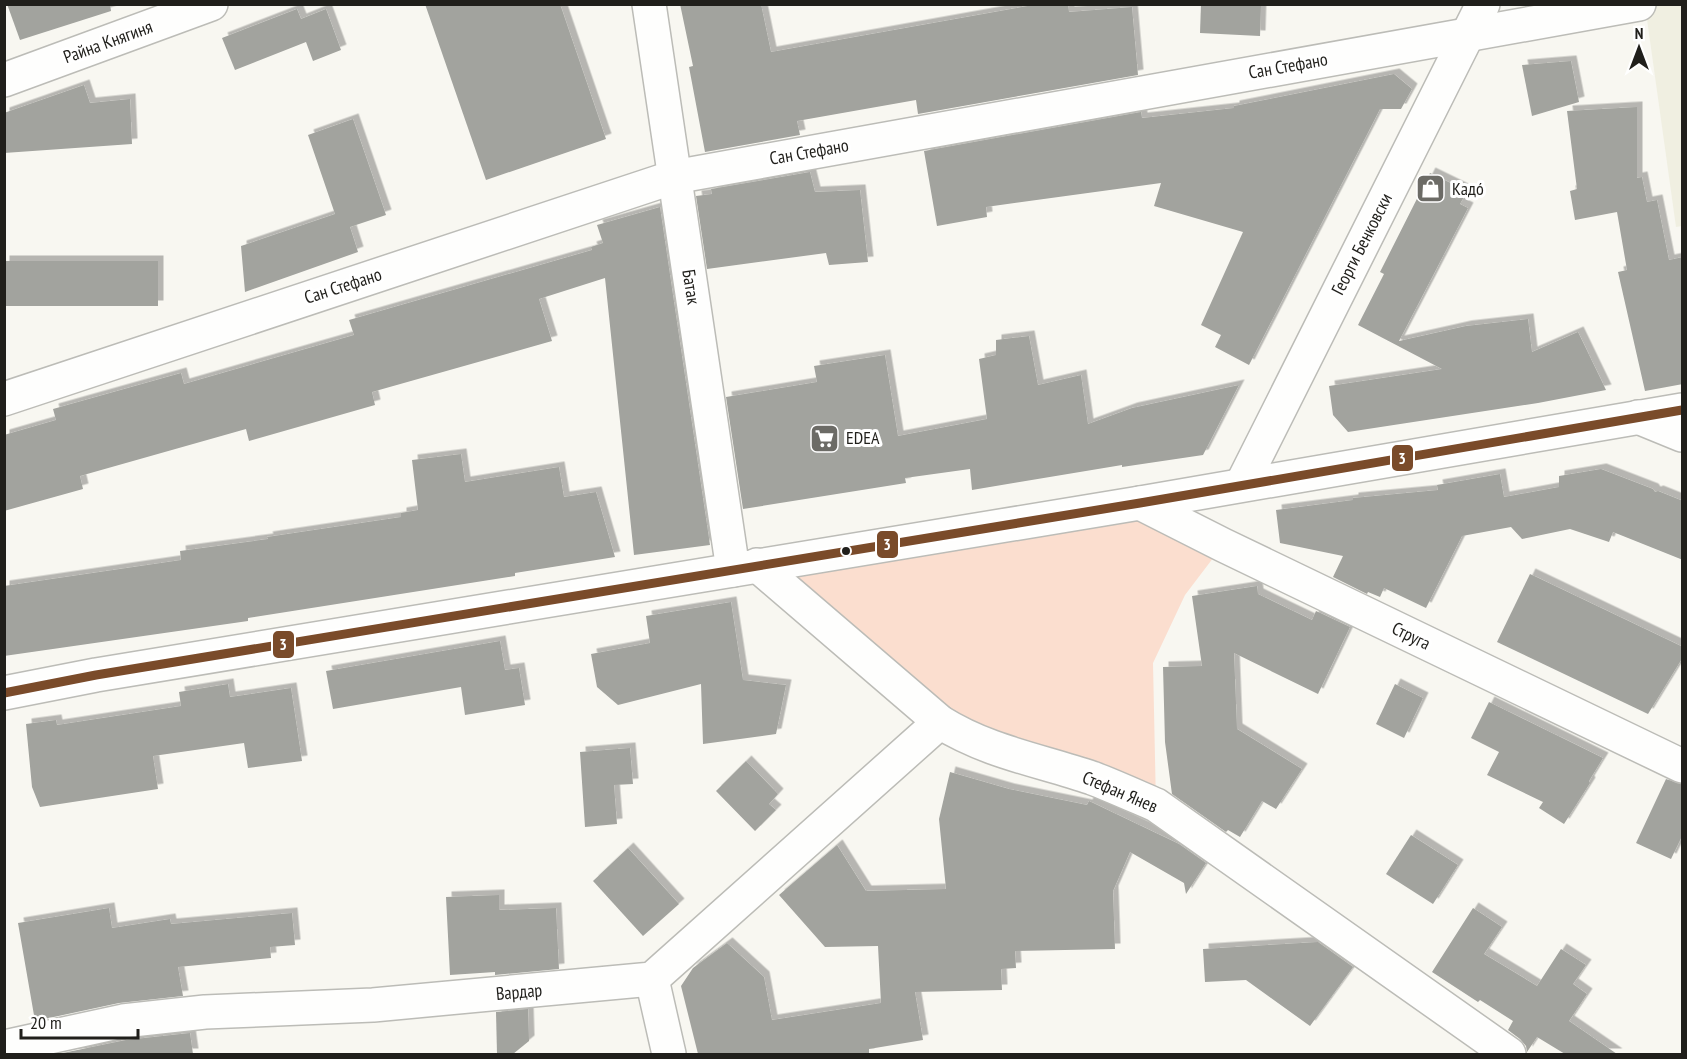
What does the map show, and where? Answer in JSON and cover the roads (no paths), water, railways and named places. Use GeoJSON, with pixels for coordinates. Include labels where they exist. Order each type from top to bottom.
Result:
{"type":"FeatureCollection","features":[{"type":"Feature","properties":{"kind":"street","name":"Райна Княгиня"},"geometry":{"type":"LineString","coordinates":[[4,80],[211,4]]}},
{"type":"Feature","properties":{"kind":"street","name":"Батак"},"geometry":{"type":"LineString","coordinates":[[649,4],[674,177],[745,568]]}},
{"type":"Feature","properties":{"kind":"street","name":"Георги Бенковски"},"geometry":{"type":"LineString","coordinates":[[1242,484],[1483,4]]}},
{"type":"Feature","properties":{"kind":"street","name":"Сан Стефано"},"geometry":{"type":"LineString","coordinates":[[4,399],[674,177],[1639,4]]}},
{"type":"Feature","properties":{"kind":"street"},"geometry":{"type":"LineString","coordinates":[[4,693],[96,675],[1140,503],[1683,410]]}},
{"type":"Feature","properties":{"kind":"street"},"geometry":{"type":"LineString","coordinates":[[1638,417],[1683,435]]}},
{"type":"Feature","properties":{"kind":"street","name":"Струга"},"geometry":{"type":"LineString","coordinates":[[1140,503],[1683,766]]}},
{"type":"Feature","properties":{"kind":"street","name":"Стефан Янев"},"geometry":{"type":"LineString","coordinates":[[745,568],[940,722],[961,735],[1016,757],[1092,778],[1156,805],[1509,1054]]}},
{"type":"Feature","properties":{"kind":"street"},"geometry":{"type":"LineString","coordinates":[[669,1054],[652,979],[940,722]]}},
{"type":"Feature","properties":{"kind":"street","name":"Вардар"},"geometry":{"type":"LineString","coordinates":[[4,1047],[123,1022],[205,1012],[373,1005],[652,979]]}},
{"type":"Feature","properties":{"kind":"place","name":"Кадó"},"geometry":{"type":"Point","coordinates":[1431,189]}},
{"type":"Feature","properties":{"kind":"place","name":"EDEA"},"geometry":{"type":"Point","coordinates":[825,438]}}]}
